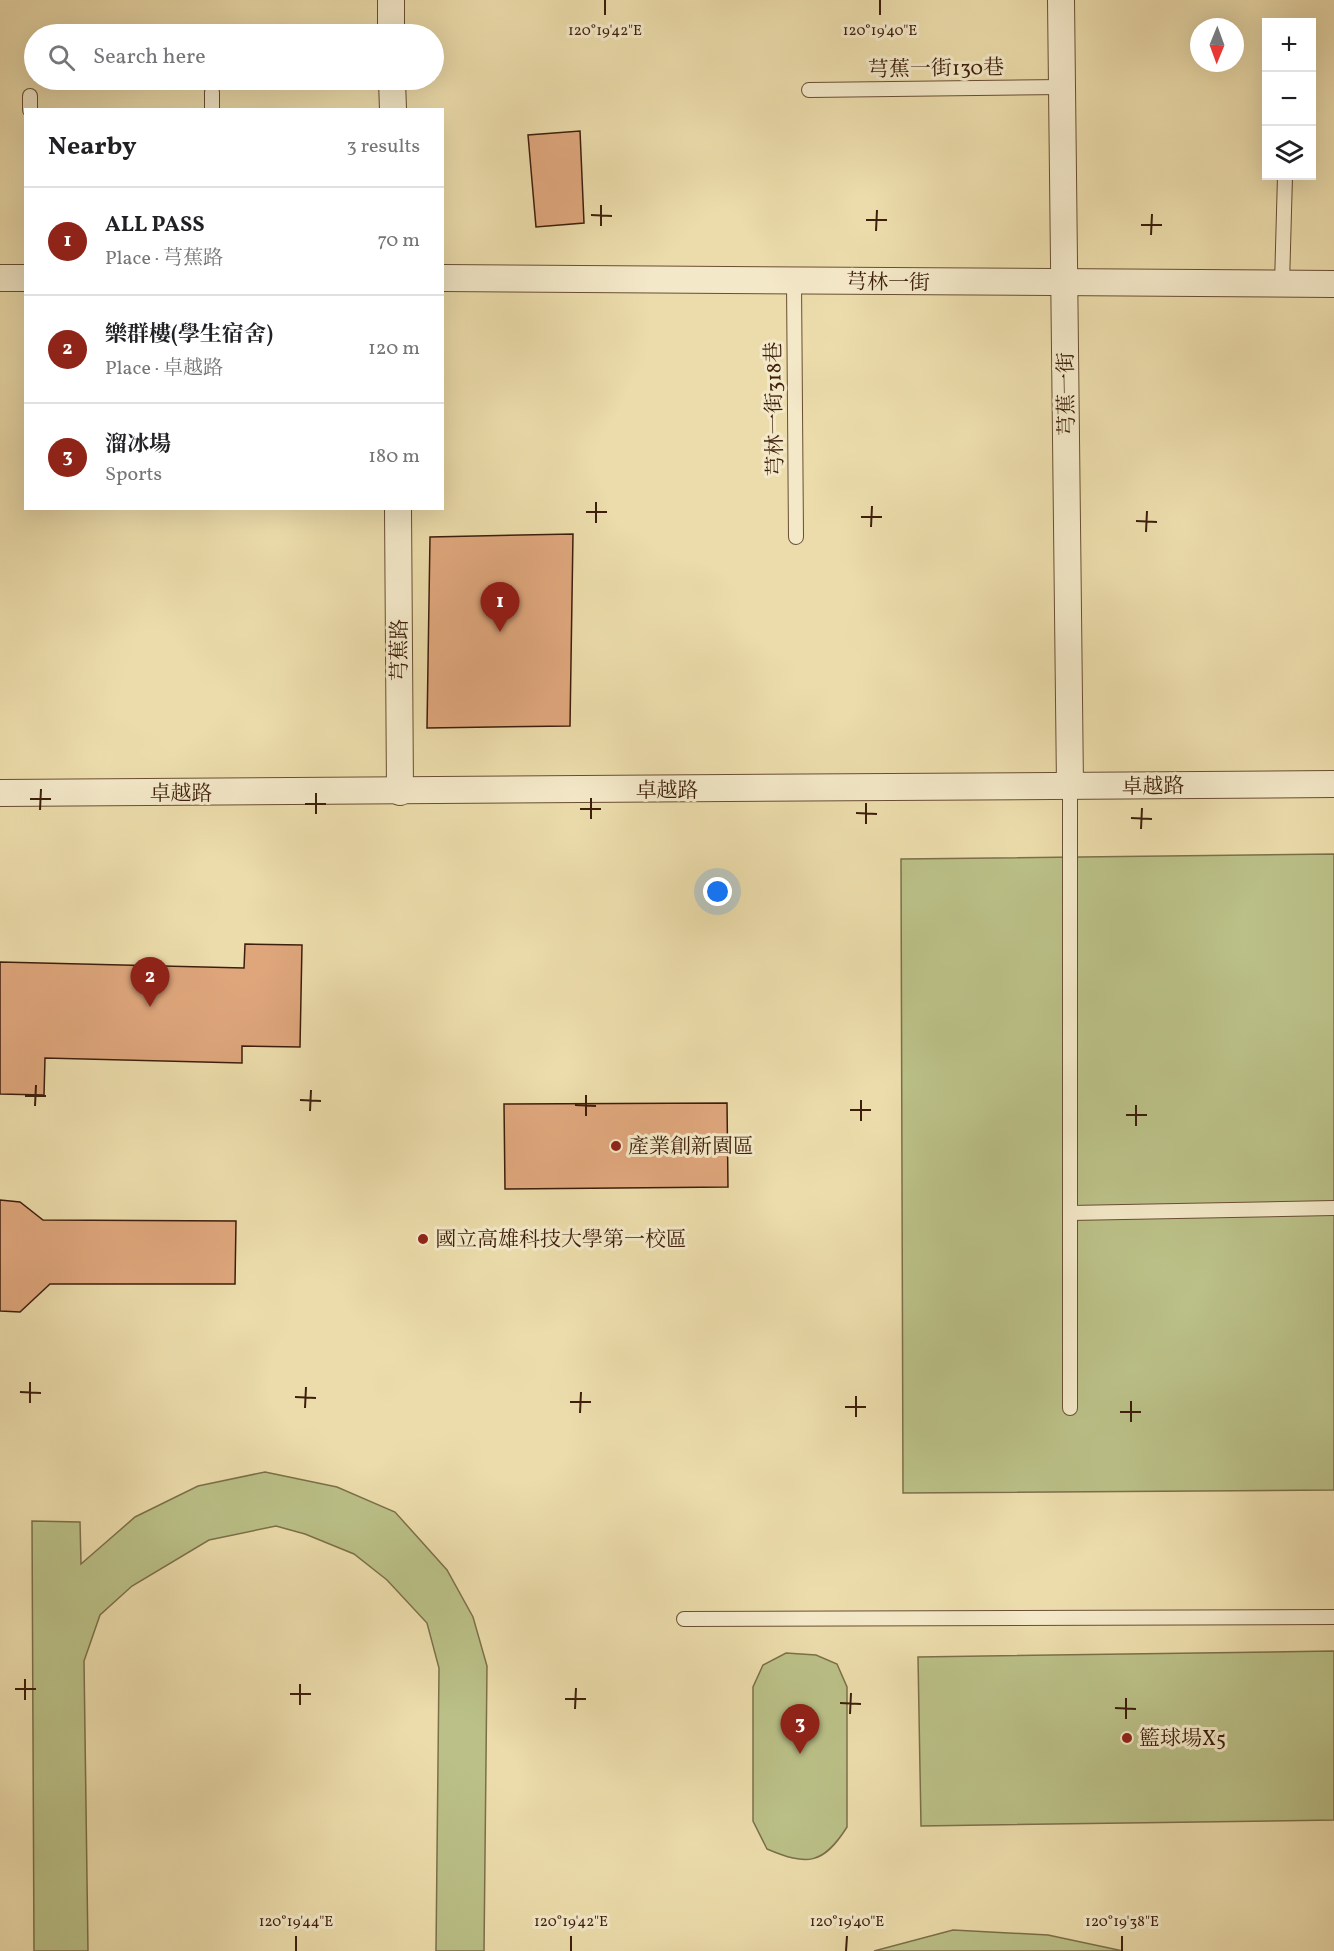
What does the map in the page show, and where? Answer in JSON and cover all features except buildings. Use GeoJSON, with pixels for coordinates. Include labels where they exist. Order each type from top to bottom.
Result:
{"type":"FeatureCollection","features":[{"type":"Feature","properties":{"kind":"street"},"geometry":{"type":"LineString","coordinates":[[391,0],[391,24]]}},
{"type":"Feature","properties":{"kind":"street","name":"芎蕉一街"},"geometry":{"type":"LineString","coordinates":[[1061,0],[1070,787]]}},
{"type":"Feature","properties":{"kind":"street"},"geometry":{"type":"LineString","coordinates":[[392,90],[393,108]]}},
{"type":"Feature","properties":{"kind":"street"},"geometry":{"type":"LineString","coordinates":[[0,278],[24,278]]}},
{"type":"Feature","properties":{"kind":"street","name":"芎林一街"},"geometry":{"type":"LineString","coordinates":[[444,278],[1065,284],[1334,284]]}},
{"type":"Feature","properties":{"kind":"street","name":"芎蕉路"},"geometry":{"type":"LineString","coordinates":[[398,510],[400,792]]}},
{"type":"Feature","properties":{"kind":"street","name":"卓越路"},"geometry":{"type":"LineString","coordinates":[[0,793],[1334,784]]}},
{"type":"Feature","properties":{"kind":"lane","name":"芎蕉一街130巷"},"geometry":{"type":"LineString","coordinates":[[809,90],[1063,87]]}},
{"type":"Feature","properties":{"kind":"lane"},"geometry":{"type":"LineString","coordinates":[[212,92],[212,108]]}},
{"type":"Feature","properties":{"kind":"lane"},"geometry":{"type":"LineString","coordinates":[[1282,284],[1285,180]]}},
{"type":"Feature","properties":{"kind":"lane","name":"芎林一街318巷"},"geometry":{"type":"LineString","coordinates":[[794,281],[796,537]]}},
{"type":"Feature","properties":{"kind":"lane"},"geometry":{"type":"LineString","coordinates":[[1070,787],[1070,1408]]}},
{"type":"Feature","properties":{"kind":"lane"},"geometry":{"type":"LineString","coordinates":[[1070,1213],[1334,1208]]}},
{"type":"Feature","properties":{"kind":"lane"},"geometry":{"type":"LineString","coordinates":[[684,1619],[1334,1617]]}},
{"type":"Feature","properties":{"kind":"green space"},"geometry":{"type":"Polygon","coordinates":[[[1334,854],[1334,1490],[903,1493],[901,859],[1334,854]]]}},
{"type":"Feature","properties":{"kind":"green space"},"geometry":{"type":"Polygon","coordinates":[[[265,1472],[337,1487],[395,1512],[447,1570],[473,1617],[487,1666],[484,1951],[436,1951],[439,1668],[427,1623],[387,1580],[354,1554],[305,1534],[276,1526],[209,1540],[132,1586],[100,1615],[84,1661],[88,1951],[34,1951],[32,1521],[80,1522],[81,1564],[135,1517],[198,1486],[265,1472]]]}},
{"type":"Feature","properties":{"kind":"green space","name":"籃球場X5"},"geometry":{"type":"Polygon","coordinates":[[[1334,1651],[1334,1820],[921,1826],[918,1657],[1334,1651]]]}},
{"type":"Feature","properties":{"kind":"green space"},"geometry":{"type":"Polygon","coordinates":[[[786,1653],[816,1655],[837,1664],[847,1687],[847,1827],[830,1849],[813,1859],[804,1860],[767,1849],[753,1821],[753,1687],[763,1665],[786,1653]]]}},
{"type":"Feature","properties":{"kind":"green space"},"geometry":{"type":"Polygon","coordinates":[[[953,1930],[1048,1935],[1123,1951],[874,1951],[953,1930]]]}},
{"type":"Feature","properties":{"kind":"place","name":"ALL PASS"},"geometry":{"type":"Point","coordinates":[500,632]}},
{"type":"Feature","properties":{"kind":"place","name":"樂群樓(學生宿舍)"},"geometry":{"type":"Point","coordinates":[150,1007]}},
{"type":"Feature","properties":{"kind":"place","name":"產業創新園區"},"geometry":{"type":"Point","coordinates":[616,1146]}},
{"type":"Feature","properties":{"kind":"place","name":"國立高雄科技大學第一校區"},"geometry":{"type":"Point","coordinates":[423,1239]}},
{"type":"Feature","properties":{"kind":"place","name":"籃球場X5"},"geometry":{"type":"Point","coordinates":[1127,1738]}},
{"type":"Feature","properties":{"kind":"place","name":"溜冰場"},"geometry":{"type":"Point","coordinates":[800,1754]}}]}
